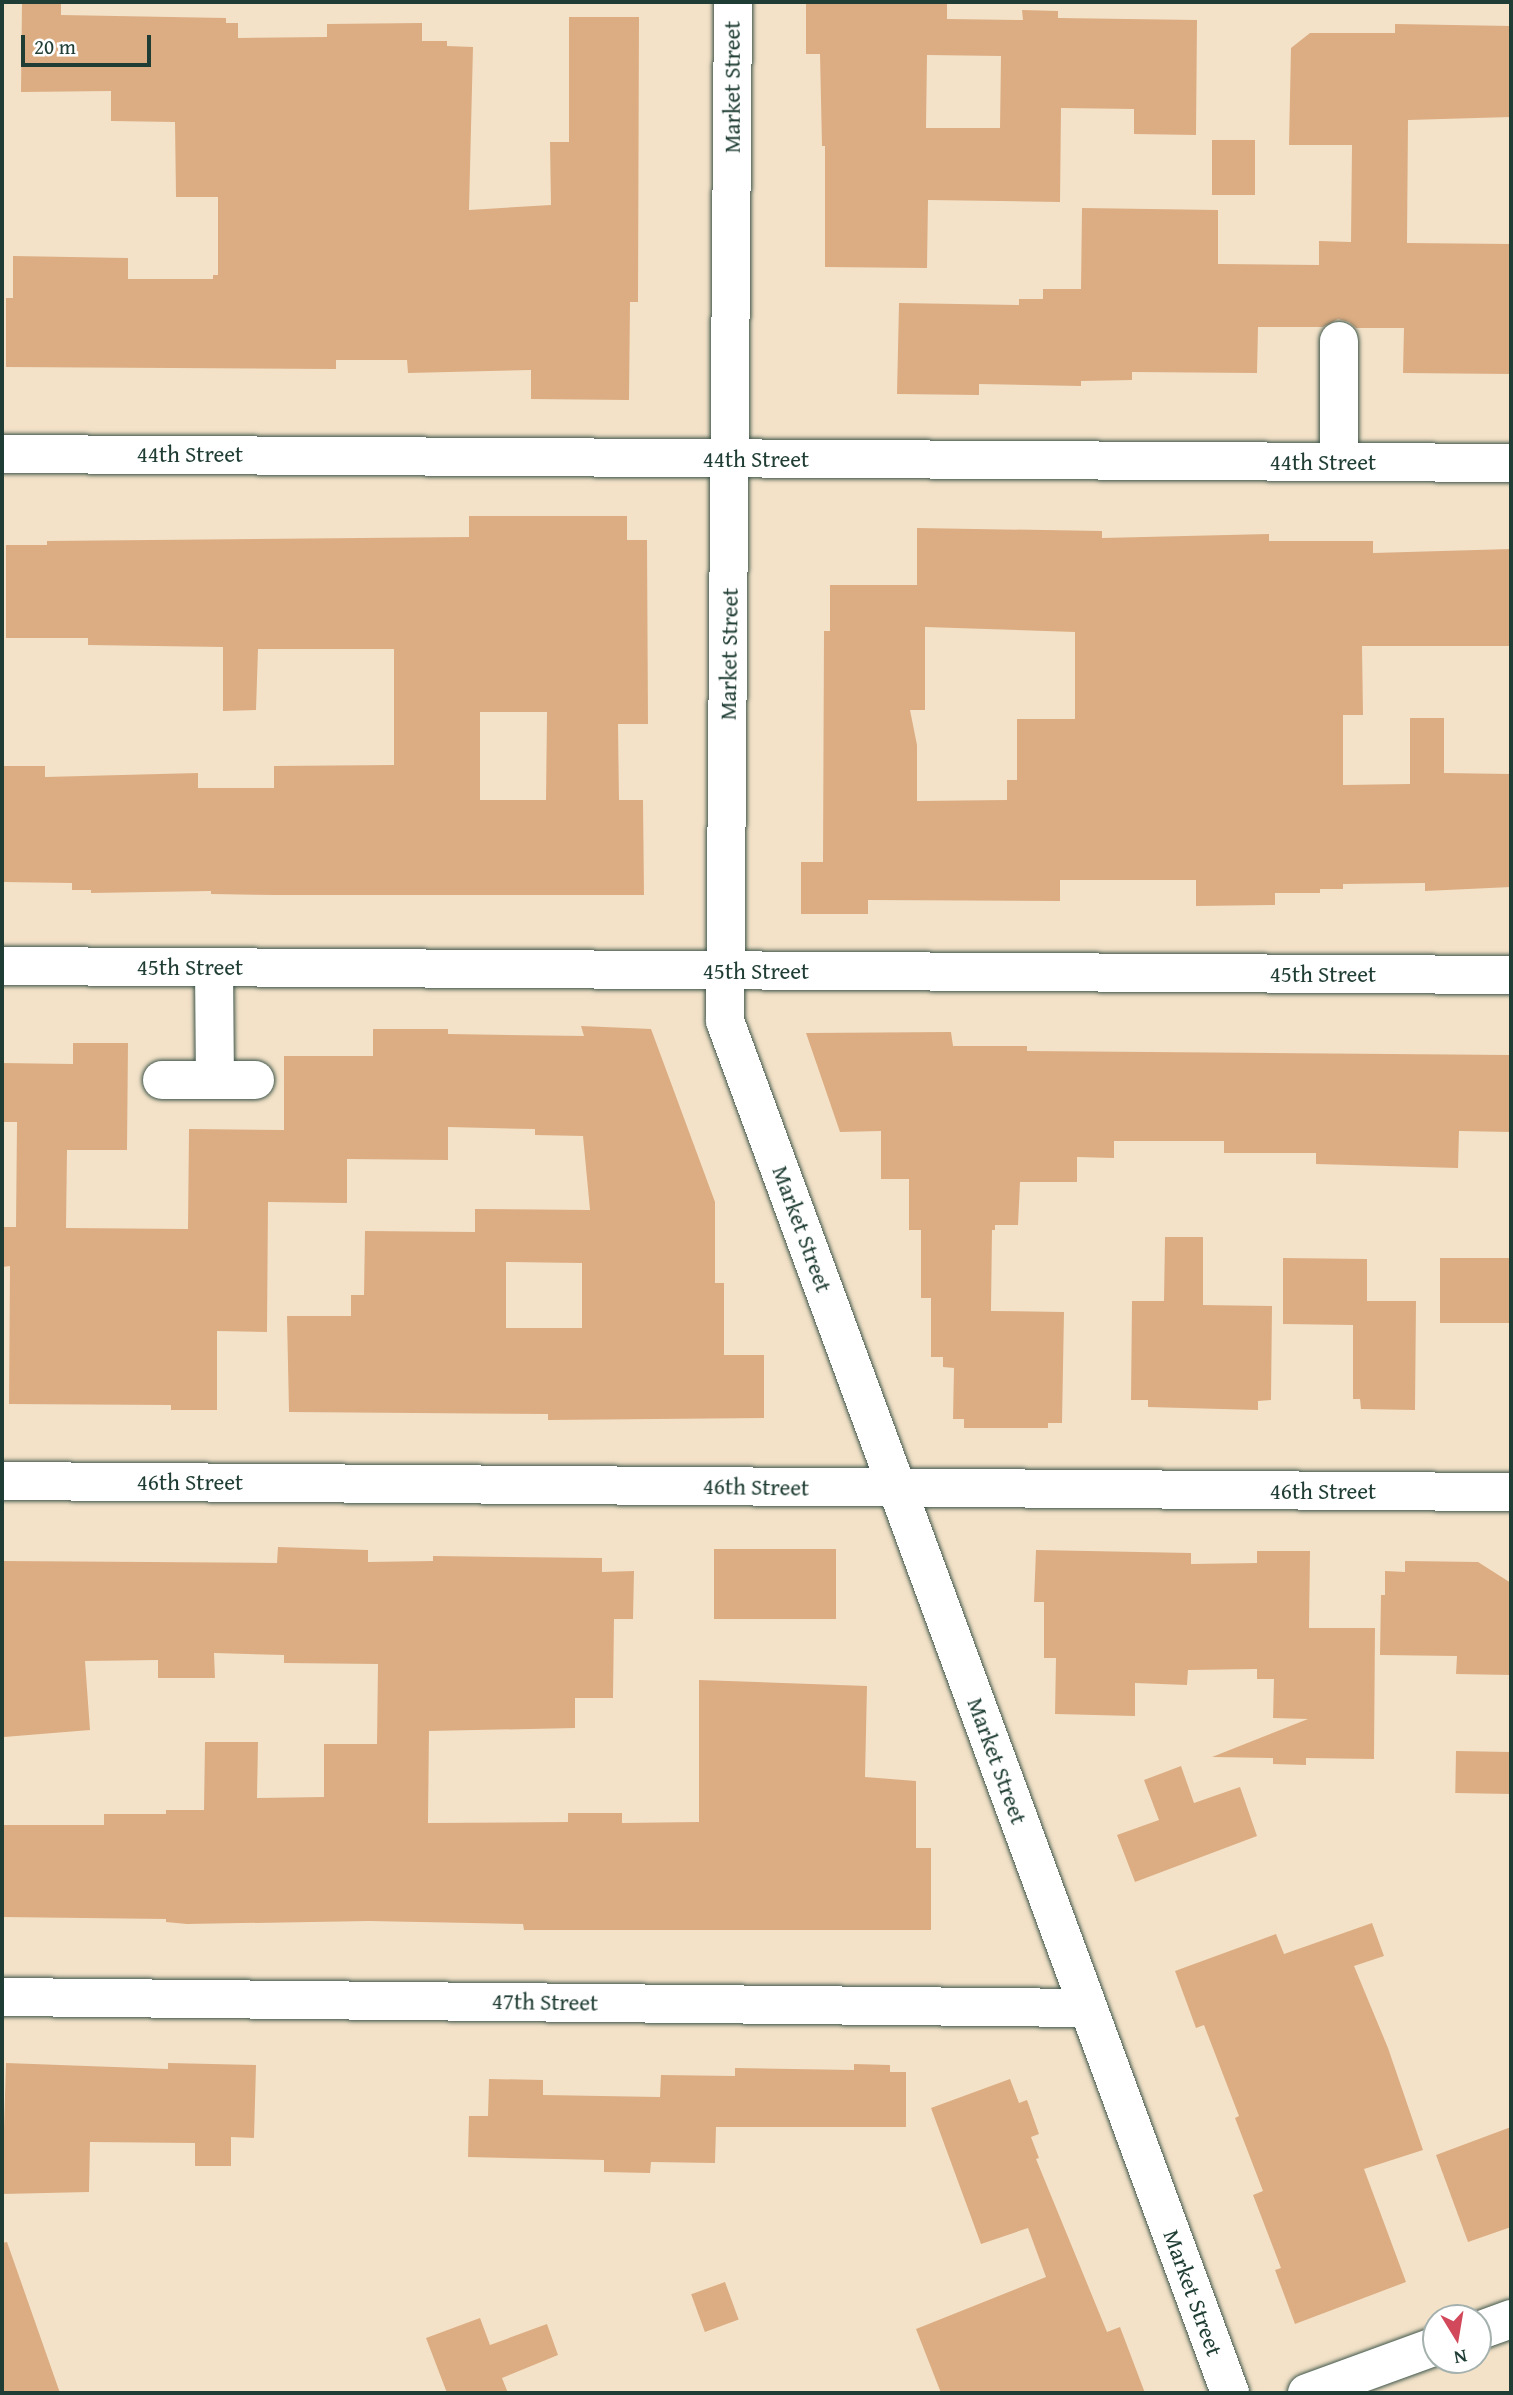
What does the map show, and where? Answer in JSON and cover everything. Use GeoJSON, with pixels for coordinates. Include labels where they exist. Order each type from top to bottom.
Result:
{"type":"FeatureCollection","features":[{"type":"Feature","properties":{"kind":"street","name":"Market Street"},"geometry":{"type":"LineString","coordinates":[[733,2],[725,1021],[1230,2393]]}},
{"type":"Feature","properties":{"kind":"street"},"geometry":{"type":"LineString","coordinates":[[1339,341],[1339,462]]}},
{"type":"Feature","properties":{"kind":"street","name":"44th Street"},"geometry":{"type":"LineString","coordinates":[[2,454],[1511,463]]}},
{"type":"Feature","properties":{"kind":"street","name":"45th Street"},"geometry":{"type":"LineString","coordinates":[[2,966],[1511,975]]}},
{"type":"Feature","properties":{"kind":"street"},"geometry":{"type":"LineString","coordinates":[[214,968],[215,1080]]}},
{"type":"Feature","properties":{"kind":"street"},"geometry":{"type":"LineString","coordinates":[[162,1080],[255,1080]]}},
{"type":"Feature","properties":{"kind":"street","name":"46th Street"},"geometry":{"type":"LineString","coordinates":[[2,1481],[1511,1492]]}},
{"type":"Feature","properties":{"kind":"street","name":"47th Street"},"geometry":{"type":"LineString","coordinates":[[2,1997],[1087,2008]]}},
{"type":"Feature","properties":{"kind":"street"},"geometry":{"type":"LineString","coordinates":[[1492,2326],[1511,2319]]}},
{"type":"Feature","properties":{"kind":"street"},"geometry":{"type":"LineString","coordinates":[[1307,2393],[1422,2351]]}},
{"type":"Feature","properties":{"kind":"building"},"geometry":{"type":"Polygon","coordinates":[[[22,2],[61,2],[61,15],[226,18],[226,23],[238,23],[238,38],[327,37],[327,24],[422,23],[422,41],[447,41],[447,46],[473,47],[469,210],[551,205],[550,142],[569,142],[569,17],[639,17],[638,302],[630,302],[629,400],[531,399],[531,370],[408,373],[407,360],[336,360],[336,369],[6,367],[6,298],[13,298],[13,256],[128,258],[128,279],[213,279],[213,275],[218,275],[218,197],[176,197],[175,122],[111,121],[111,91],[21,92],[22,2]]]}},
{"type":"Feature","properties":{"kind":"building"},"geometry":{"type":"Polygon","coordinates":[[[806,2],[947,3],[947,19],[1023,20],[1022,10],[1058,11],[1058,18],[1197,20],[1196,135],[1134,134],[1134,109],[1061,108],[1060,202],[928,200],[927,268],[825,267],[825,146],[822,146],[820,54],[806,54],[806,2]],[[927,55],[926,128],[1000,128],[1001,56],[927,55]]]}},
{"type":"Feature","properties":{"kind":"building"},"geometry":{"type":"Polygon","coordinates":[[[1395,24],[1511,26],[1511,117],[1408,120],[1407,243],[1511,244],[1511,374],[1403,373],[1404,328],[1356,328],[1349,322],[1338,319],[1323,327],[1258,327],[1257,373],[1132,372],[1132,380],[1081,381],[1081,386],[979,384],[979,395],[897,394],[899,303],[1019,305],[1019,299],[1043,299],[1043,289],[1081,289],[1082,208],[1218,210],[1218,264],[1319,265],[1319,241],[1351,242],[1352,145],[1289,145],[1291,48],[1310,33],[1395,33],[1395,24]]]}},
{"type":"Feature","properties":{"kind":"building"},"geometry":{"type":"Polygon","coordinates":[[[1212,140],[1255,140],[1255,195],[1212,195],[1212,140]]]}},
{"type":"Feature","properties":{"kind":"building"},"geometry":{"type":"Polygon","coordinates":[[[469,516],[627,516],[627,540],[647,540],[648,724],[618,724],[619,800],[643,800],[644,895],[275,895],[211,894],[211,891],[91,893],[91,890],[72,890],[72,883],[2,882],[2,766],[45,766],[45,777],[198,773],[198,788],[274,788],[274,766],[394,765],[394,649],[258,649],[256,710],[223,711],[223,647],[88,645],[88,638],[6,638],[6,545],[47,545],[47,541],[469,537],[469,516]],[[480,712],[480,800],[546,800],[547,712],[480,712]]]}},
{"type":"Feature","properties":{"kind":"building"},"geometry":{"type":"Polygon","coordinates":[[[917,528],[1102,531],[1102,538],[1269,534],[1269,541],[1373,541],[1373,553],[1511,549],[1511,646],[1362,646],[1363,715],[1343,715],[1343,785],[1410,784],[1410,718],[1444,718],[1444,773],[1511,774],[1511,887],[1425,891],[1425,883],[1343,884],[1343,889],[1320,889],[1320,893],[1275,893],[1275,905],[1196,906],[1196,880],[1060,880],[1060,901],[868,900],[868,914],[801,914],[801,862],[823,862],[824,631],[830,631],[830,585],[917,585],[917,528]],[[925,627],[925,710],[910,710],[917,745],[917,801],[1007,800],[1007,780],[1017,780],[1017,719],[1075,719],[1075,632],[925,627]]]}},
{"type":"Feature","properties":{"kind":"building"},"geometry":{"type":"Polygon","coordinates":[[[581,1026],[651,1029],[715,1202],[715,1283],[724,1283],[724,1355],[764,1355],[764,1418],[548,1420],[548,1414],[289,1412],[287,1316],[351,1316],[351,1295],[364,1295],[365,1231],[475,1232],[475,1209],[590,1210],[583,1136],[535,1135],[535,1129],[448,1127],[448,1160],[347,1159],[347,1203],[268,1202],[267,1332],[217,1331],[217,1410],[171,1410],[171,1405],[9,1404],[10,1266],[2,1267],[2,1227],[16,1227],[17,1122],[2,1122],[2,1063],[73,1064],[73,1043],[128,1043],[127,1150],[67,1150],[66,1228],[188,1229],[189,1129],[284,1130],[284,1056],[373,1056],[373,1029],[448,1029],[448,1034],[584,1036],[581,1026]],[[506,1262],[506,1328],[582,1328],[582,1263],[506,1262]]]}},
{"type":"Feature","properties":{"kind":"building"},"geometry":{"type":"Polygon","coordinates":[[[951,1032],[953,1046],[1027,1046],[1027,1051],[1511,1055],[1511,1132],[1459,1131],[1458,1168],[1316,1164],[1316,1153],[1224,1153],[1224,1141],[1114,1141],[1114,1158],[1077,1157],[1077,1182],[1020,1182],[1018,1225],[995,1225],[995,1230],[992,1230],[991,1311],[1064,1312],[1062,1423],[1048,1423],[1048,1428],[964,1428],[964,1419],[953,1419],[954,1368],[943,1367],[943,1357],[931,1357],[931,1298],[921,1298],[921,1230],[909,1230],[909,1179],[881,1179],[881,1131],[840,1132],[806,1033],[951,1032]]]}},
{"type":"Feature","properties":{"kind":"building"},"geometry":{"type":"Polygon","coordinates":[[[1165,1237],[1203,1237],[1203,1305],[1272,1306],[1271,1400],[1258,1401],[1258,1410],[1148,1407],[1148,1400],[1131,1400],[1132,1301],[1164,1301],[1165,1237]]]}},
{"type":"Feature","properties":{"kind":"building"},"geometry":{"type":"Polygon","coordinates":[[[1283,1258],[1367,1259],[1367,1301],[1416,1301],[1415,1410],[1361,1409],[1360,1399],[1353,1399],[1353,1325],[1283,1324],[1283,1258]]]}},
{"type":"Feature","properties":{"kind":"building"},"geometry":{"type":"Polygon","coordinates":[[[1440,1258],[1511,1258],[1511,1323],[1440,1323],[1440,1258]]]}},
{"type":"Feature","properties":{"kind":"building"},"geometry":{"type":"Polygon","coordinates":[[[278,1547],[368,1550],[368,1562],[433,1561],[433,1556],[602,1558],[602,1572],[634,1571],[633,1619],[614,1619],[613,1698],[575,1698],[575,1728],[429,1731],[428,1823],[568,1822],[568,1813],[622,1813],[622,1823],[699,1822],[699,1680],[867,1686],[865,1777],[916,1781],[916,1848],[931,1848],[931,1930],[524,1930],[523,1924],[369,1921],[187,1924],[166,1922],[166,1919],[2,1917],[2,1825],[104,1825],[104,1814],[166,1814],[166,1810],[204,1810],[205,1742],[258,1742],[257,1798],[324,1797],[324,1744],[377,1744],[378,1664],[284,1663],[284,1655],[214,1653],[215,1678],[158,1678],[158,1660],[85,1661],[90,1730],[4,1737],[2,1561],[277,1563],[278,1547]]]}},
{"type":"Feature","properties":{"kind":"building"},"geometry":{"type":"Polygon","coordinates":[[[714,1549],[836,1549],[836,1619],[714,1619],[714,1549]]]}},
{"type":"Feature","properties":{"kind":"building"},"geometry":{"type":"Polygon","coordinates":[[[1036,1550],[1191,1553],[1191,1564],[1257,1563],[1257,1551],[1310,1551],[1309,1628],[1375,1628],[1374,1759],[1306,1758],[1306,1765],[1273,1764],[1273,1758],[1212,1757],[1308,1719],[1273,1718],[1274,1679],[1257,1679],[1257,1669],[1188,1670],[1187,1685],[1135,1683],[1135,1716],[1055,1714],[1056,1658],[1044,1658],[1044,1602],[1034,1602],[1036,1550]]]}},
{"type":"Feature","properties":{"kind":"building"},"geometry":{"type":"Polygon","coordinates":[[[1405,1561],[1478,1562],[1511,1583],[1511,1675],[1456,1674],[1457,1656],[1380,1655],[1381,1595],[1385,1595],[1385,1571],[1405,1572],[1405,1561]]]}},
{"type":"Feature","properties":{"kind":"building"},"geometry":{"type":"Polygon","coordinates":[[[1456,1751],[1511,1752],[1510,1794],[1455,1793],[1456,1751]]]}},
{"type":"Feature","properties":{"kind":"building"},"geometry":{"type":"Polygon","coordinates":[[[1181,1766],[1194,1803],[1240,1787],[1257,1836],[1135,1882],[1117,1835],[1159,1820],[1144,1780],[1181,1766]]]}},
{"type":"Feature","properties":{"kind":"building"},"geometry":{"type":"Polygon","coordinates":[[[1372,1923],[1384,1956],[1354,1966],[1388,2048],[1423,2150],[1364,2169],[1406,2282],[1295,2324],[1275,2270],[1281,2268],[1253,2195],[1263,2191],[1235,2118],[1239,2116],[1204,2025],[1196,2028],[1175,1971],[1276,1934],[1284,1954],[1372,1923]]]}},
{"type":"Feature","properties":{"kind":"building"},"geometry":{"type":"Polygon","coordinates":[[[6,2063],[168,2069],[168,2063],[256,2065],[254,2138],[231,2137],[231,2166],[195,2166],[195,2143],[90,2142],[89,2192],[2,2194],[6,2063]]]}},
{"type":"Feature","properties":{"kind":"building"},"geometry":{"type":"Polygon","coordinates":[[[854,2064],[890,2065],[890,2072],[906,2072],[906,2127],[716,2127],[715,2163],[651,2162],[650,2173],[604,2172],[604,2160],[468,2157],[469,2116],[488,2116],[489,2079],[543,2080],[543,2095],[660,2097],[661,2075],[735,2076],[735,2068],[854,2070],[854,2064]]]}},
{"type":"Feature","properties":{"kind":"building"},"geometry":{"type":"Polygon","coordinates":[[[1010,2079],[1019,2103],[1027,2100],[1039,2134],[1031,2137],[1039,2158],[1036,2159],[1107,2332],[1120,2327],[1145,2393],[941,2393],[916,2329],[1046,2277],[1028,2228],[981,2244],[931,2108],[1010,2079]]]}},
{"type":"Feature","properties":{"kind":"building"},"geometry":{"type":"Polygon","coordinates":[[[1511,2127],[1511,2227],[1468,2242],[1436,2155],[1511,2127]]]}},
{"type":"Feature","properties":{"kind":"building"},"geometry":{"type":"Polygon","coordinates":[[[7,2242],[60,2393],[2,2393],[2,2243],[7,2242]]]}},
{"type":"Feature","properties":{"kind":"building"},"geometry":{"type":"Polygon","coordinates":[[[725,2282],[739,2320],[705,2332],[691,2294],[725,2282]]]}},
{"type":"Feature","properties":{"kind":"building"},"geometry":{"type":"Polygon","coordinates":[[[480,2318],[490,2345],[547,2324],[558,2355],[502,2378],[508,2393],[447,2393],[426,2338],[480,2318]]]}}]}
